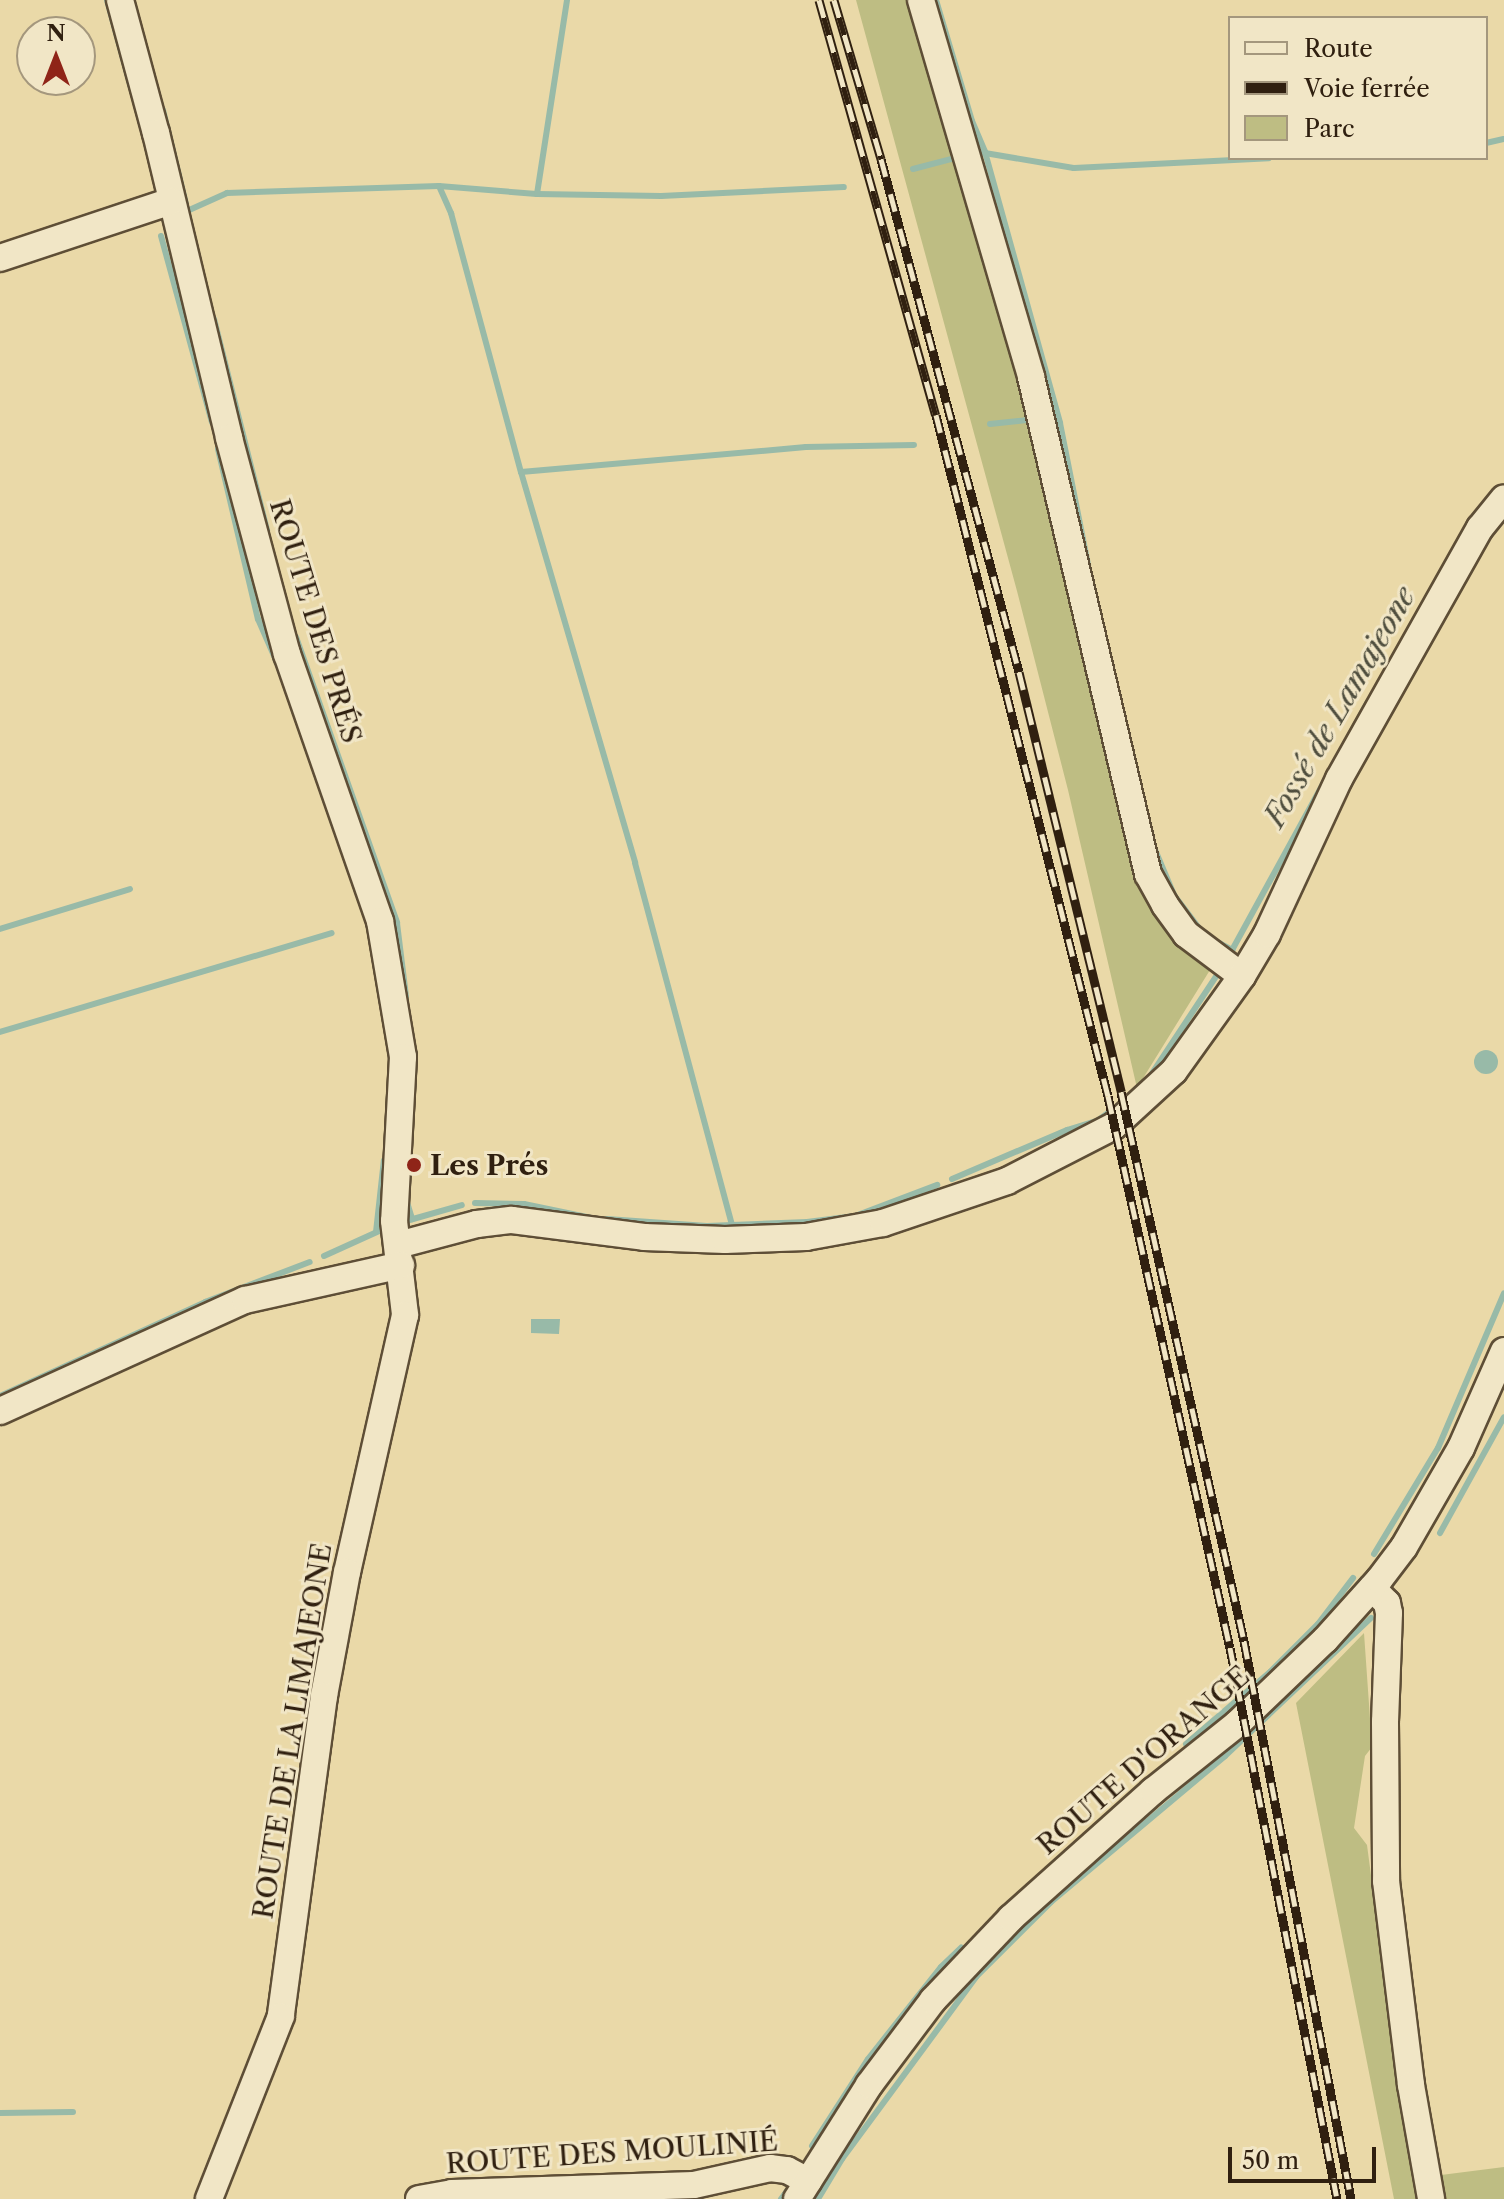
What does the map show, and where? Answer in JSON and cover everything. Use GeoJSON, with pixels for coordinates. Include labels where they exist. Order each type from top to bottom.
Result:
{"type":"FeatureCollection","features":[{"type":"Feature","properties":{"kind":"street","name":"ROUTE DES PRÉS"},"geometry":{"type":"LineString","coordinates":[[120,0],[229,438],[287,654],[380,921],[403,1057],[394,1221],[399,1255]]}},
{"type":"Feature","properties":{"kind":"street"},"geometry":{"type":"LineString","coordinates":[[921,0],[1031,377],[1148,874],[1186,934],[1242,976]]}},
{"type":"Feature","properties":{"kind":"street"},"geometry":{"type":"LineString","coordinates":[[0,258],[171,201]]}},
{"type":"Feature","properties":{"kind":"street"},"geometry":{"type":"LineString","coordinates":[[0,1411],[245,1300],[399,1255],[477,1224],[512,1220],[644,1237],[725,1240],[806,1237],[883,1223],[1007,1181],[1114,1126],[1174,1071],[1242,976],[1267,934],[1339,779],[1480,528],[1504,498]]}},
{"type":"Feature","properties":{"kind":"street","name":"ROUTE DE LA LIMAJEONE"},"geometry":{"type":"LineString","coordinates":[[209,2199],[281,2016],[324,1696],[347,1572],[405,1315],[399,1255]]}},
{"type":"Feature","properties":{"kind":"street","name":"ROUTE D'ORANGE"},"geometry":{"type":"LineString","coordinates":[[803,2190],[896,2048],[933,2000],[991,1939],[1153,1791],[1237,1724],[1325,1640],[1372,1588],[1404,1547],[1433,1499],[1461,1448],[1504,1351]]}},
{"type":"Feature","properties":{"kind":"street"},"geometry":{"type":"LineString","coordinates":[[1372,1588],[1387,1603],[1389,1613],[1385,1722],[1386,1881],[1411,2085],[1431,2199]]}},
{"type":"Feature","properties":{"kind":"street","name":"ROUTE DES MOULINIÉ"},"geometry":{"type":"LineString","coordinates":[[419,2199],[452,2193],[694,2185],[770,2168],[787,2170],[803,2190]]}},
{"type":"Feature","properties":{"kind":"green space"},"geometry":{"type":"Polygon","coordinates":[[[856,0],[916,0],[1007,309],[1132,845],[1210,970],[1137,1088],[1068,790],[1017,591],[856,0]]]}},
{"type":"Feature","properties":{"kind":"green space"},"geometry":{"type":"Polygon","coordinates":[[[1364,1633],[1372,1747],[1365,1756],[1354,1828],[1367,1845],[1389,2011],[1423,2199],[1394,2199],[1296,1703],[1364,1633]]]}},
{"type":"Feature","properties":{"kind":"green space"},"geometry":{"type":"Polygon","coordinates":[[[1504,2167],[1504,2199],[1444,2199],[1441,2175],[1504,2167]]]}},
{"type":"Feature","properties":{"kind":"shaded area"},"geometry":{"type":"Polygon","coordinates":[[[1486,1050],[1497,1057],[1498,1062],[1491,1073],[1486,1074],[1475,1067],[1474,1062],[1481,1051],[1486,1050]]]}},
{"type":"Feature","properties":{"kind":"shaded area"},"geometry":{"type":"Polygon","coordinates":[[[531,1319],[560,1319],[559,1334],[531,1333],[531,1319]]]}},
{"type":"Feature","properties":{"kind":"waterway"},"geometry":{"type":"LineString","coordinates":[[107,0],[131,88]]}},
{"type":"Feature","properties":{"kind":"waterway"},"geometry":{"type":"LineString","coordinates":[[187,211],[227,193],[439,186],[537,194],[567,0]]}},
{"type":"Feature","properties":{"kind":"waterway"},"geometry":{"type":"LineString","coordinates":[[936,0],[972,121],[985,152],[1060,423],[1088,565]]}},
{"type":"Feature","properties":{"kind":"waterway"},"geometry":{"type":"LineString","coordinates":[[163,110],[186,204]]}},
{"type":"Feature","properties":{"kind":"waterway"},"geometry":{"type":"LineString","coordinates":[[1488,143],[1504,139]]}},
{"type":"Feature","properties":{"kind":"waterway"},"geometry":{"type":"LineString","coordinates":[[979,152],[1074,168],[1230,160]]}},
{"type":"Feature","properties":{"kind":"waterway"},"geometry":{"type":"LineString","coordinates":[[913,169],[955,158]]}},
{"type":"Feature","properties":{"kind":"waterway"},"geometry":{"type":"LineString","coordinates":[[439,186],[451,213],[521,472],[635,863],[732,1224]]}},
{"type":"Feature","properties":{"kind":"waterway"},"geometry":{"type":"LineString","coordinates":[[537,194],[661,196],[844,187]]}},
{"type":"Feature","properties":{"kind":"waterway"},"geometry":{"type":"LineString","coordinates":[[161,236],[212,422]]}},
{"type":"Feature","properties":{"kind":"waterway"},"geometry":{"type":"LineString","coordinates":[[214,319],[267,530]]}},
{"type":"Feature","properties":{"kind":"waterway"},"geometry":{"type":"LineString","coordinates":[[990,424],[1027,420]]}},
{"type":"Feature","properties":{"kind":"waterway"},"geometry":{"type":"LineString","coordinates":[[521,472],[806,447],[914,445]]}},
{"type":"Feature","properties":{"kind":"waterway"},"geometry":{"type":"LineString","coordinates":[[218,449],[258,619],[278,665]]}},
{"type":"Feature","properties":{"kind":"waterway"},"geometry":{"type":"LineString","coordinates":[[296,637],[397,923],[406,996]]}},
{"type":"Feature","properties":{"kind":"waterway","name":"Fossé de Lamajeone"},"geometry":{"type":"LineString","coordinates":[[1231,952],[1368,702]]}},
{"type":"Feature","properties":{"kind":"waterway"},"geometry":{"type":"LineString","coordinates":[[1153,845],[1174,895],[1202,932]]}},
{"type":"Feature","properties":{"kind":"waterway"},"geometry":{"type":"LineString","coordinates":[[0,929],[130,889]]}},
{"type":"Feature","properties":{"kind":"waterway"},"geometry":{"type":"LineString","coordinates":[[0,1032],[332,933]]}},
{"type":"Feature","properties":{"kind":"waterway"},"geometry":{"type":"LineString","coordinates":[[1214,940],[1232,950]]}},
{"type":"Feature","properties":{"kind":"waterway","name":"Fossé de Lamajeone"},"geometry":{"type":"LineString","coordinates":[[1151,1075],[1217,975]]}},
{"type":"Feature","properties":{"kind":"waterway","name":"Fossé de Lamajeone"},"geometry":{"type":"LineString","coordinates":[[952,1179],[1067,1130],[1097,1121],[1120,1104]]}},
{"type":"Feature","properties":{"kind":"waterway"},"geometry":{"type":"LineString","coordinates":[[376,1232],[384,1160]]}},
{"type":"Feature","properties":{"kind":"waterway","name":"Fossé de Lamajeone"},"geometry":{"type":"LineString","coordinates":[[607,1219],[707,1226],[807,1222],[855,1216],[937,1185]]}},
{"type":"Feature","properties":{"kind":"waterway"},"geometry":{"type":"LineString","coordinates":[[406,1199],[412,1219]]}},
{"type":"Feature","properties":{"kind":"waterway","name":"Fossé de Lamajeone"},"geometry":{"type":"LineString","coordinates":[[475,1203],[524,1204],[592,1218]]}},
{"type":"Feature","properties":{"kind":"waterway","name":"Fossé de Lamajeone"},"geometry":{"type":"LineString","coordinates":[[406,1221],[462,1205]]}},
{"type":"Feature","properties":{"kind":"waterway","name":"Fossé de Lamajeone"},"geometry":{"type":"LineString","coordinates":[[324,1256],[379,1231]]}},
{"type":"Feature","properties":{"kind":"waterway","name":"Fossé de Lamajeone"},"geometry":{"type":"LineString","coordinates":[[0,1396],[205,1302],[310,1262]]}},
{"type":"Feature","properties":{"kind":"waterway"},"geometry":{"type":"LineString","coordinates":[[1374,1554],[1438,1448],[1504,1293]]}},
{"type":"Feature","properties":{"kind":"waterway"},"geometry":{"type":"LineString","coordinates":[[1440,1533],[1504,1417]]}},
{"type":"Feature","properties":{"kind":"waterway"},"geometry":{"type":"LineString","coordinates":[[1186,1744],[1270,1672],[1318,1624],[1353,1578]]}},
{"type":"Feature","properties":{"kind":"waterway"},"geometry":{"type":"LineString","coordinates":[[818,2199],[842,2159],[976,1977],[1051,1902],[1225,1756],[1371,1618]]}},
{"type":"Feature","properties":{"kind":"waterway"},"geometry":{"type":"LineString","coordinates":[[812,2146],[868,2059],[941,1967],[961,1948]]}},
{"type":"Feature","properties":{"kind":"waterway"},"geometry":{"type":"LineString","coordinates":[[0,2113],[73,2112]]}},
{"type":"Feature","properties":{"kind":"waterway"},"geometry":{"type":"LineString","coordinates":[[781,2199],[787,2191]]}},
{"type":"Feature","properties":{"kind":"railway"},"geometry":{"type":"LineString","coordinates":[[819,0],[936,415],[1108,1096],[1230,1648],[1337,2199]]}},
{"type":"Feature","properties":{"kind":"railway"},"geometry":{"type":"LineString","coordinates":[[834,0],[881,159],[1019,672],[1121,1092],[1244,1641],[1351,2199]]}},
{"type":"Feature","properties":{"kind":"place","name":"Les Prés"},"geometry":{"type":"Point","coordinates":[414,1165]}}]}
